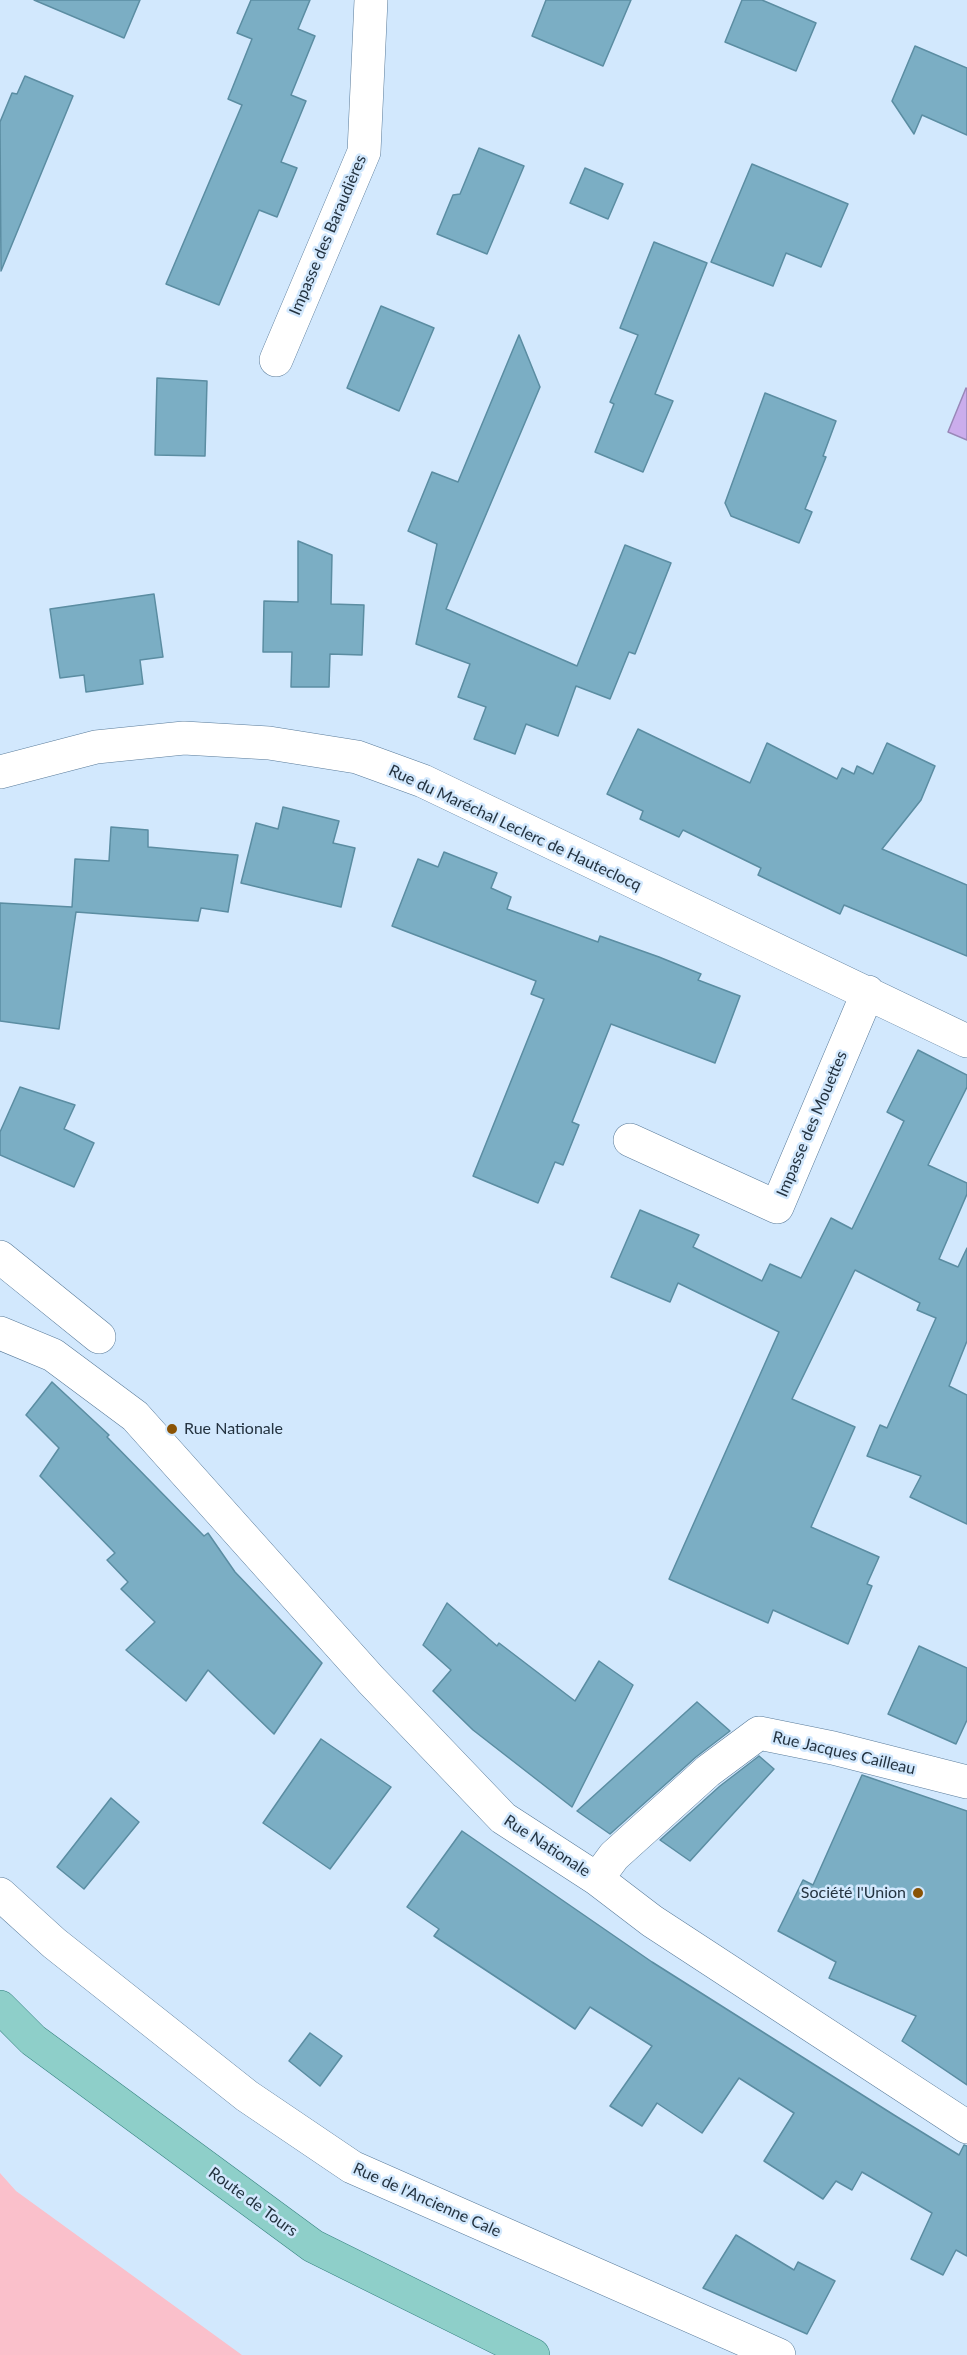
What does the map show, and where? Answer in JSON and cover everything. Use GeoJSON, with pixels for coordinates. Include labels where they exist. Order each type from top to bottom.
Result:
{"type":"FeatureCollection","features":[{"type":"Feature","properties":{"kind":"main road","name":"Route de Tours"},"geometry":{"type":"LineString","coordinates":[[0,2007],[33,2040],[313,2246],[533,2355]]}},
{"type":"Feature","properties":{"kind":"street","name":"Impasse des Baraudières"},"geometry":{"type":"LineString","coordinates":[[276,360],[364,152],[371,0]]}},
{"type":"Feature","properties":{"kind":"street","name":"Rue du Maréchal Leclerc de Hauteclocq"},"geometry":{"type":"LineString","coordinates":[[0,772],[96,747],[184,738],[270,743],[357,757],[423,781],[967,1041]]}},
{"type":"Feature","properties":{"kind":"street","name":"Impasse des Mouettes"},"geometry":{"type":"LineString","coordinates":[[630,1140],[777,1207],[868,992]]}},
{"type":"Feature","properties":{"kind":"street"},"geometry":{"type":"LineString","coordinates":[[0,1257],[99,1336]]}},
{"type":"Feature","properties":{"kind":"street","name":"Rue Nationale"},"geometry":{"type":"LineString","coordinates":[[0,1333],[53,1355],[135,1416],[371,1680],[502,1818],[597,1879],[652,1921],[967,2127]]}},
{"type":"Feature","properties":{"kind":"street","name":"Rue Jacques Cailleau"},"geometry":{"type":"LineString","coordinates":[[597,1879],[614,1856],[708,1770],[759,1733],[832,1748],[967,1782]]}},
{"type":"Feature","properties":{"kind":"street","name":"Rue de l'Ancienne Cale"},"geometry":{"type":"LineString","coordinates":[[0,1894],[54,1943],[247,2096],[352,2167],[779,2355]]}},
{"type":"Feature","properties":{"kind":"shaded area"},"geometry":{"type":"Polygon","coordinates":[[[967,389],[967,440],[948,432],[967,389]]]}},
{"type":"Feature","properties":{"kind":"shaded area"},"geometry":{"type":"Polygon","coordinates":[[[0,2173],[16,2191],[242,2355],[0,2355],[0,2173]]]}},
{"type":"Feature","properties":{"kind":"building"},"geometry":{"type":"Polygon","coordinates":[[[34,0],[140,0],[124,38],[34,0]]]}},
{"type":"Feature","properties":{"kind":"building"},"geometry":{"type":"Polygon","coordinates":[[[251,0],[310,0],[298,29],[315,36],[291,95],[306,101],[281,162],[297,168],[277,217],[259,210],[219,305],[166,284],[242,105],[228,99],[252,39],[237,33],[251,0]]]}},
{"type":"Feature","properties":{"kind":"building"},"geometry":{"type":"Polygon","coordinates":[[[546,0],[631,0],[603,66],[532,36],[546,0]]]}},
{"type":"Feature","properties":{"kind":"building"},"geometry":{"type":"Polygon","coordinates":[[[742,0],[762,0],[816,23],[796,71],[725,42],[742,0]]]}},
{"type":"Feature","properties":{"kind":"building"},"geometry":{"type":"Polygon","coordinates":[[[915,46],[967,68],[967,135],[922,115],[914,134],[892,101],[915,46]]]}},
{"type":"Feature","properties":{"kind":"building"},"geometry":{"type":"Polygon","coordinates":[[[25,76],[73,96],[1,271],[0,122],[12,93],[17,94],[25,76]]]}},
{"type":"Feature","properties":{"kind":"building"},"geometry":{"type":"Polygon","coordinates":[[[479,148],[524,166],[487,254],[437,234],[453,195],[460,194],[479,148]]]}},
{"type":"Feature","properties":{"kind":"building"},"geometry":{"type":"Polygon","coordinates":[[[752,164],[848,204],[821,267],[786,253],[773,286],[711,262],[752,164]]]}},
{"type":"Feature","properties":{"kind":"building"},"geometry":{"type":"Polygon","coordinates":[[[585,168],[623,184],[608,219],[570,203],[585,168]]]}},
{"type":"Feature","properties":{"kind":"building"},"geometry":{"type":"Polygon","coordinates":[[[654,242],[707,263],[655,394],[673,401],[643,472],[595,452],[614,404],[610,402],[638,335],[620,328],[654,242]]]}},
{"type":"Feature","properties":{"kind":"building"},"geometry":{"type":"Polygon","coordinates":[[[381,306],[434,328],[399,411],[347,388],[381,306]]]}},
{"type":"Feature","properties":{"kind":"building"},"geometry":{"type":"Polygon","coordinates":[[[519,335],[540,387],[446,609],[577,666],[625,545],[671,563],[635,654],[629,652],[610,699],[576,686],[558,736],[526,724],[515,754],[474,739],[486,707],[458,697],[470,664],[416,644],[437,544],[408,531],[432,472],[458,482],[519,335]]]}},
{"type":"Feature","properties":{"kind":"building"},"geometry":{"type":"Polygon","coordinates":[[[157,378],[207,381],[205,456],[155,455],[157,378]]]}},
{"type":"Feature","properties":{"kind":"building"},"geometry":{"type":"Polygon","coordinates":[[[765,393],[836,421],[823,456],[826,457],[805,509],[812,512],[799,543],[731,516],[725,503],[765,393]]]}},
{"type":"Feature","properties":{"kind":"building"},"geometry":{"type":"Polygon","coordinates":[[[298,541],[332,555],[331,604],[364,605],[362,655],[330,654],[329,687],[291,687],[292,652],[263,652],[264,601],[298,602],[298,541]]]}},
{"type":"Feature","properties":{"kind":"building"},"geometry":{"type":"Polygon","coordinates":[[[154,594],[163,657],[140,660],[143,684],[86,692],[84,675],[60,678],[50,609],[154,594]]]}},
{"type":"Feature","properties":{"kind":"building"},"geometry":{"type":"Polygon","coordinates":[[[638,729],[750,783],[767,743],[837,779],[842,768],[854,774],[857,766],[873,774],[887,743],[935,766],[921,800],[882,849],[967,885],[967,956],[844,905],[840,914],[758,875],[761,868],[683,830],[679,837],[640,819],[643,811],[607,794],[638,729]]]}},
{"type":"Feature","properties":{"kind":"building"},"geometry":{"type":"Polygon","coordinates":[[[283,807],[339,821],[333,843],[355,848],[341,907],[241,883],[256,823],[278,829],[283,807]]]}},
{"type":"Feature","properties":{"kind":"building"},"geometry":{"type":"Polygon","coordinates":[[[111,827],[148,830],[148,847],[238,855],[228,912],[201,908],[198,921],[76,912],[59,1029],[0,1021],[0,903],[72,907],[75,859],[109,861],[111,827]]]}},
{"type":"Feature","properties":{"kind":"building"},"geometry":{"type":"Polygon","coordinates":[[[444,852],[497,873],[491,888],[511,897],[507,909],[598,942],[600,936],[659,957],[701,974],[698,980],[740,996],[715,1063],[611,1024],[572,1122],[579,1125],[563,1165],[555,1162],[538,1203],[473,1176],[544,999],[531,994],[536,981],[392,926],[418,859],[438,867],[444,852]]]}},
{"type":"Feature","properties":{"kind":"building"},"geometry":{"type":"Polygon","coordinates":[[[918,1050],[967,1075],[967,1087],[928,1165],[967,1183],[967,1194],[939,1259],[958,1267],[967,1248],[967,1341],[949,1386],[967,1395],[967,1524],[910,1497],[921,1476],[867,1456],[880,1425],[887,1428],[936,1318],[917,1310],[920,1303],[855,1270],[792,1399],[855,1427],[811,1527],[879,1557],[867,1584],[872,1586],[848,1644],[773,1610],[768,1623],[669,1579],[779,1332],[678,1283],[670,1302],[611,1277],[640,1210],[699,1235],[693,1247],[762,1281],[770,1264],[801,1278],[831,1218],[852,1229],[904,1121],[887,1112],[918,1050]]]}},
{"type":"Feature","properties":{"kind":"building"},"geometry":{"type":"Polygon","coordinates":[[[20,1087],[75,1105],[64,1129],[94,1143],[74,1187],[0,1155],[0,1132],[20,1087]]]}},
{"type":"Feature","properties":{"kind":"building"},"geometry":{"type":"Polygon","coordinates":[[[52,1382],[109,1435],[107,1437],[204,1536],[208,1533],[235,1572],[322,1663],[274,1734],[208,1670],[186,1701],[126,1650],[155,1622],[121,1589],[128,1582],[107,1560],[115,1553],[40,1476],[59,1448],[26,1415],[52,1382]]]}},
{"type":"Feature","properties":{"kind":"building"},"geometry":{"type":"Polygon","coordinates":[[[447,1603],[497,1646],[499,1643],[575,1701],[599,1661],[633,1685],[572,1807],[473,1730],[433,1691],[451,1670],[423,1645],[447,1603]]]}},
{"type":"Feature","properties":{"kind":"building"},"geometry":{"type":"Polygon","coordinates":[[[919,1646],[967,1668],[967,1720],[956,1744],[888,1714],[919,1646]]]}},
{"type":"Feature","properties":{"kind":"building"},"geometry":{"type":"Polygon","coordinates":[[[697,1702],[730,1731],[696,1757],[610,1834],[577,1811],[697,1702]]]}},
{"type":"Feature","properties":{"kind":"building"},"geometry":{"type":"Polygon","coordinates":[[[321,1739],[391,1787],[330,1869],[263,1823],[321,1739]]]}},
{"type":"Feature","properties":{"kind":"building"},"geometry":{"type":"Polygon","coordinates":[[[759,1756],[774,1769],[690,1861],[660,1840],[720,1786],[759,1756]]]}},
{"type":"Feature","properties":{"kind":"building"},"geometry":{"type":"Polygon","coordinates":[[[862,1775],[967,1811],[967,2085],[902,2041],[916,2016],[829,1978],[836,1962],[778,1931],[803,1880],[813,1885],[862,1775]]]}},
{"type":"Feature","properties":{"kind":"building"},"geometry":{"type":"Polygon","coordinates":[[[111,1798],[139,1822],[84,1889],[57,1867],[111,1798]]]}},
{"type":"Feature","properties":{"kind":"building"},"geometry":{"type":"Polygon","coordinates":[[[462,1831],[652,1962],[894,2115],[959,2155],[964,2145],[967,2146],[967,2256],[956,2250],[943,2275],[911,2259],[932,2213],[862,2172],[852,2190],[836,2181],[823,2199],[764,2161],[794,2113],[739,2078],[702,2133],[657,2103],[642,2126],[610,2106],[652,2046],[590,2007],[575,2029],[434,1936],[439,1929],[407,1907],[462,1831]]]}},
{"type":"Feature","properties":{"kind":"building"},"geometry":{"type":"Polygon","coordinates":[[[310,2033],[342,2056],[320,2086],[289,2061],[310,2033]]]}},
{"type":"Feature","properties":{"kind":"building"},"geometry":{"type":"Polygon","coordinates":[[[736,2235],[794,2270],[798,2262],[835,2281],[807,2334],[703,2288],[736,2235]]]}},
{"type":"Feature","properties":{"kind":"place","name":"Rue Nationale"},"geometry":{"type":"Point","coordinates":[172,1429]}},
{"type":"Feature","properties":{"kind":"place","name":"Société l'Union"},"geometry":{"type":"Point","coordinates":[918,1893]}}]}
